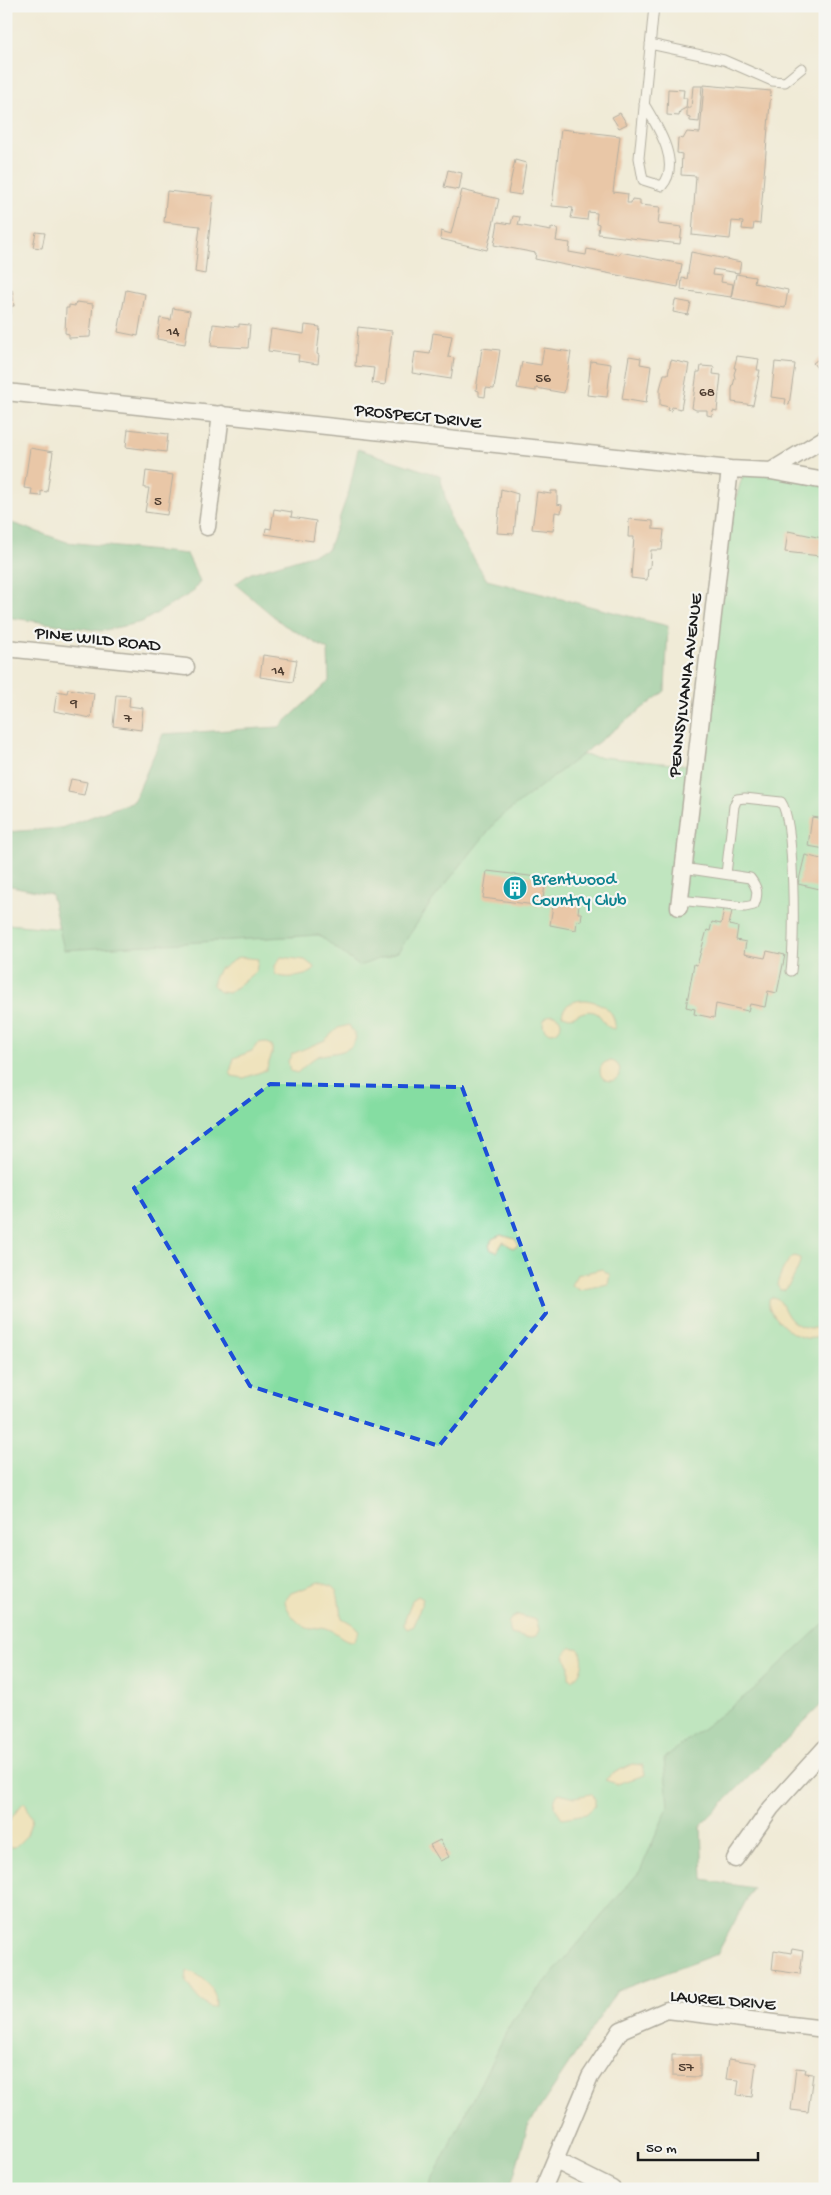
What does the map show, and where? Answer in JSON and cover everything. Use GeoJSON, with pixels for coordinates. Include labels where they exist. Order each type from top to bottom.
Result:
{"type":"FeatureCollection","features":[{"type":"Feature","properties":{"kind":"street","name":"PROSPECT DRIVE"},"geometry":{"type":"LineString","coordinates":[[6,392],[730,469],[771,471],[825,481]]}},
{"type":"Feature","properties":{"kind":"street"},"geometry":{"type":"LineString","coordinates":[[207,526],[221,414]]}},
{"type":"Feature","properties":{"kind":"street"},"geometry":{"type":"LineString","coordinates":[[771,471],[825,438]]}},
{"type":"Feature","properties":{"kind":"street","name":"PENNSYLVANIA AVENUE"},"geometry":{"type":"LineString","coordinates":[[679,904],[730,469]]}},
{"type":"Feature","properties":{"kind":"street","name":"PINE WILD ROAD"},"geometry":{"type":"LineString","coordinates":[[6,648],[186,667]]}},
{"type":"Feature","properties":{"kind":"street"},"geometry":{"type":"LineString","coordinates":[[735,1859],[771,1808],[825,1748]]}},
{"type":"Feature","properties":{"kind":"street","name":"LAUREL DRIVE"},"geometry":{"type":"LineString","coordinates":[[556,2161],[590,2077],[622,2030],[666,2010],[825,2030]]}},
{"type":"Feature","properties":{"kind":"street"},"geometry":{"type":"LineString","coordinates":[[543,2189],[556,2161],[612,2189]]}},
{"type":"Feature","properties":{"kind":"lane"},"geometry":{"type":"LineString","coordinates":[[644,104],[664,142],[670,163],[669,178],[662,186],[643,180],[639,158],[644,104],[654,6]]}},
{"type":"Feature","properties":{"kind":"lane"},"geometry":{"type":"LineString","coordinates":[[650,44],[724,60],[772,81],[785,82],[802,68]]}},
{"type":"Feature","properties":{"kind":"lane"},"geometry":{"type":"LineString","coordinates":[[726,874],[734,806],[737,799],[745,798],[781,802],[788,813],[791,849],[791,971]]}},
{"type":"Feature","properties":{"kind":"lane"},"geometry":{"type":"LineString","coordinates":[[679,904],[736,907],[754,905],[758,897],[756,886],[750,878],[683,868]]}},
{"type":"Feature","properties":{"kind":"highlighted area"},"geometry":{"type":"Polygon","coordinates":[[[270,1084],[462,1087],[546,1313],[439,1446],[250,1386],[134,1188],[270,1084]]]}},
{"type":"Feature","properties":{"kind":"green space"},"geometry":{"type":"Polygon","coordinates":[[[358,449],[440,476],[451,521],[487,580],[668,626],[665,691],[498,819],[432,901],[398,952],[359,966],[319,935],[64,950],[51,894],[6,885],[6,832],[61,828],[134,801],[163,734],[279,727],[329,681],[328,650],[284,625],[235,584],[251,573],[328,550],[349,491],[358,449]]]}},
{"type":"Feature","properties":{"kind":"green space","name":"Brentwood Country Club"},"geometry":{"type":"Polygon","coordinates":[[[744,470],[825,483],[825,1676],[665,1868],[523,2120],[502,2189],[6,2189],[6,924],[52,928],[295,937],[333,826],[530,750],[693,766],[719,559],[744,470]]]}},
{"type":"Feature","properties":{"kind":"green space"},"geometry":{"type":"Polygon","coordinates":[[[6,521],[67,542],[187,554],[200,581],[193,592],[142,622],[101,631],[6,617],[6,521]]]}},
{"type":"Feature","properties":{"kind":"green space"},"geometry":{"type":"Polygon","coordinates":[[[825,1622],[825,1701],[701,1825],[703,1880],[753,1888],[717,1954],[617,1991],[528,2126],[510,2189],[430,2189],[431,2182],[512,2021],[640,1871],[668,1807],[664,1758],[753,1690],[825,1622]]]}},
{"type":"Feature","properties":{"kind":"sand"},"geometry":{"type":"Polygon","coordinates":[[[238,957],[258,959],[256,971],[229,993],[220,992],[213,985],[219,968],[223,968],[238,957]]]}},
{"type":"Feature","properties":{"kind":"sand"},"geometry":{"type":"Polygon","coordinates":[[[281,957],[305,960],[314,967],[313,971],[294,977],[278,976],[275,974],[275,966],[281,957]]]}},
{"type":"Feature","properties":{"kind":"sand"},"geometry":{"type":"Polygon","coordinates":[[[585,1000],[607,1008],[613,1017],[615,1029],[605,1024],[600,1016],[594,1012],[584,1012],[570,1017],[562,1015],[570,1003],[585,1000]]]}},
{"type":"Feature","properties":{"kind":"sand"},"geometry":{"type":"Polygon","coordinates":[[[552,1015],[558,1018],[561,1024],[558,1030],[552,1033],[546,1030],[543,1024],[546,1018],[552,1015]]]}},
{"type":"Feature","properties":{"kind":"sand"},"geometry":{"type":"Polygon","coordinates":[[[349,1025],[356,1037],[350,1047],[339,1052],[316,1057],[297,1073],[290,1071],[288,1061],[292,1054],[325,1040],[338,1028],[349,1025]]]}},
{"type":"Feature","properties":{"kind":"sand"},"geometry":{"type":"Polygon","coordinates":[[[265,1042],[272,1046],[272,1054],[266,1070],[244,1078],[232,1076],[230,1072],[234,1058],[252,1051],[258,1043],[265,1042]]]}},
{"type":"Feature","properties":{"kind":"sand"},"geometry":{"type":"Polygon","coordinates":[[[610,1061],[617,1064],[620,1071],[617,1078],[610,1081],[603,1078],[600,1071],[603,1064],[610,1061]]]}},
{"type":"Feature","properties":{"kind":"sand"},"geometry":{"type":"Polygon","coordinates":[[[501,1235],[515,1239],[518,1244],[517,1247],[513,1248],[503,1242],[497,1252],[491,1250],[489,1246],[492,1239],[501,1235]]]}},
{"type":"Feature","properties":{"kind":"sand"},"geometry":{"type":"Polygon","coordinates":[[[794,1256],[800,1258],[797,1270],[785,1290],[780,1290],[777,1285],[779,1278],[786,1265],[794,1256]]]}},
{"type":"Feature","properties":{"kind":"sand"},"geometry":{"type":"Polygon","coordinates":[[[602,1269],[610,1275],[608,1284],[579,1290],[571,1285],[577,1275],[602,1269]]]}},
{"type":"Feature","properties":{"kind":"sand"},"geometry":{"type":"Polygon","coordinates":[[[772,1297],[781,1303],[791,1320],[807,1328],[821,1328],[822,1336],[806,1338],[791,1332],[769,1308],[769,1299],[772,1297]]]}},
{"type":"Feature","properties":{"kind":"sand"},"geometry":{"type":"Polygon","coordinates":[[[319,1583],[336,1590],[342,1618],[354,1625],[359,1631],[354,1641],[347,1640],[324,1627],[307,1628],[294,1618],[288,1609],[285,1601],[291,1593],[319,1583]]]}},
{"type":"Feature","properties":{"kind":"sand"},"geometry":{"type":"Polygon","coordinates":[[[418,1596],[423,1599],[414,1626],[407,1629],[404,1625],[406,1616],[412,1600],[418,1596]]]}},
{"type":"Feature","properties":{"kind":"sand"},"geometry":{"type":"Polygon","coordinates":[[[518,1615],[536,1620],[539,1630],[536,1636],[527,1638],[511,1634],[508,1623],[512,1617],[518,1615]]]}},
{"type":"Feature","properties":{"kind":"sand"},"geometry":{"type":"Polygon","coordinates":[[[571,1647],[579,1649],[583,1662],[579,1673],[573,1680],[569,1678],[569,1665],[565,1656],[567,1650],[571,1647]]]}},
{"type":"Feature","properties":{"kind":"sand"},"geometry":{"type":"Polygon","coordinates":[[[632,1764],[643,1765],[645,1775],[617,1784],[605,1780],[612,1774],[632,1764]]]}},
{"type":"Feature","properties":{"kind":"sand"},"geometry":{"type":"Polygon","coordinates":[[[559,1793],[575,1797],[591,1794],[595,1798],[595,1806],[586,1814],[562,1818],[554,1806],[555,1798],[559,1793]]]}},
{"type":"Feature","properties":{"kind":"sand"},"geometry":{"type":"Polygon","coordinates":[[[23,1803],[25,1803],[32,1819],[27,1835],[15,1847],[6,1847],[6,1825],[23,1803]]]}},
{"type":"Feature","properties":{"kind":"sand"},"geometry":{"type":"Polygon","coordinates":[[[187,1971],[198,1975],[212,1989],[216,2001],[215,2007],[207,2006],[194,1993],[186,1982],[187,1971]]]}},
{"type":"Feature","properties":{"kind":"building"},"geometry":{"type":"Polygon","coordinates":[[[704,85],[771,91],[760,224],[754,223],[753,230],[742,229],[743,222],[732,221],[730,239],[692,235],[696,176],[681,175],[682,154],[677,153],[678,138],[683,139],[687,132],[700,133],[704,85]]]}},
{"type":"Feature","properties":{"kind":"building"},"geometry":{"type":"Polygon","coordinates":[[[693,86],[702,86],[699,122],[690,121],[690,118],[687,117],[687,108],[691,108],[693,86]]]}},
{"type":"Feature","properties":{"kind":"building"},"geometry":{"type":"Polygon","coordinates":[[[668,89],[684,90],[683,98],[687,98],[686,108],[680,111],[679,116],[667,115],[668,89]]]}},
{"type":"Feature","properties":{"kind":"building"},"geometry":{"type":"Polygon","coordinates":[[[620,113],[627,124],[619,128],[612,117],[620,113]]]}},
{"type":"Feature","properties":{"kind":"building"},"geometry":{"type":"Polygon","coordinates":[[[561,129],[620,136],[613,192],[628,194],[627,203],[631,203],[632,199],[640,200],[640,205],[660,207],[658,224],[682,227],[680,244],[598,234],[597,213],[588,212],[587,220],[571,218],[573,208],[552,206],[561,129]]]}},
{"type":"Feature","properties":{"kind":"building"},"geometry":{"type":"Polygon","coordinates":[[[515,160],[526,163],[521,195],[508,193],[515,160]]]}},
{"type":"Feature","properties":{"kind":"building"},"geometry":{"type":"Polygon","coordinates":[[[448,170],[462,173],[459,190],[444,187],[448,170]]]}},
{"type":"Feature","properties":{"kind":"building"},"geometry":{"type":"Polygon","coordinates":[[[6,184],[12,184],[10,199],[6,199],[6,184]]]}},
{"type":"Feature","properties":{"kind":"building"},"geometry":{"type":"Polygon","coordinates":[[[462,190],[499,199],[487,250],[440,239],[441,231],[451,234],[462,190]]]}},
{"type":"Feature","properties":{"kind":"building"},"geometry":{"type":"Polygon","coordinates":[[[167,191],[213,196],[205,274],[195,272],[200,226],[164,222],[167,191]]]}},
{"type":"Feature","properties":{"kind":"building"},"geometry":{"type":"Polygon","coordinates":[[[513,216],[520,217],[518,225],[551,231],[551,228],[558,229],[556,241],[570,243],[569,252],[586,255],[587,249],[619,255],[620,252],[682,264],[678,287],[535,259],[536,253],[494,245],[498,222],[511,224],[513,216]]]}},
{"type":"Feature","properties":{"kind":"building"},"geometry":{"type":"Polygon","coordinates":[[[36,232],[45,233],[42,248],[33,247],[36,232]]]}},
{"type":"Feature","properties":{"kind":"building"},"geometry":{"type":"Polygon","coordinates":[[[691,252],[741,262],[739,273],[713,269],[712,275],[722,276],[721,282],[733,284],[731,297],[681,290],[682,278],[687,279],[691,252]]]}},
{"type":"Feature","properties":{"kind":"building"},"geometry":{"type":"Polygon","coordinates":[[[736,274],[755,277],[754,283],[788,290],[785,308],[731,298],[736,274]]]}},
{"type":"Feature","properties":{"kind":"building"},"geometry":{"type":"Polygon","coordinates":[[[6,290],[12,290],[14,306],[11,306],[11,314],[6,314],[6,290]]]}},
{"type":"Feature","properties":{"kind":"building"},"geometry":{"type":"Polygon","coordinates":[[[126,290],[145,294],[138,336],[118,332],[126,290]]]}},
{"type":"Feature","properties":{"kind":"building"},"geometry":{"type":"Polygon","coordinates":[[[675,300],[691,303],[688,315],[673,312],[675,300]]]}},
{"type":"Feature","properties":{"kind":"building"},"geometry":{"type":"Polygon","coordinates":[[[76,302],[93,304],[90,337],[69,338],[69,334],[65,333],[66,308],[69,308],[69,305],[75,306],[76,302]]]}},
{"type":"Feature","properties":{"kind":"building"},"geometry":{"type":"Polygon","coordinates":[[[173,308],[190,311],[185,344],[157,339],[160,318],[171,320],[173,308]]]}},
{"type":"Feature","properties":{"kind":"building"},"geometry":{"type":"Polygon","coordinates":[[[213,324],[239,327],[239,324],[250,325],[248,348],[211,346],[213,324]]]}},
{"type":"Feature","properties":{"kind":"building"},"geometry":{"type":"Polygon","coordinates":[[[305,325],[320,327],[317,354],[319,355],[318,364],[298,361],[299,355],[268,351],[271,329],[304,334],[305,325]]]}},
{"type":"Feature","properties":{"kind":"building"},"geometry":{"type":"Polygon","coordinates":[[[358,327],[392,331],[385,385],[372,383],[374,368],[355,366],[358,327]]]}},
{"type":"Feature","properties":{"kind":"building"},"geometry":{"type":"Polygon","coordinates":[[[433,333],[452,336],[448,357],[454,358],[451,379],[412,373],[415,352],[430,354],[433,333]]]}},
{"type":"Feature","properties":{"kind":"building"},"geometry":{"type":"Polygon","coordinates":[[[482,348],[500,350],[494,389],[486,388],[485,397],[479,396],[479,391],[476,390],[482,348]]]}},
{"type":"Feature","properties":{"kind":"building"},"geometry":{"type":"Polygon","coordinates":[[[544,348],[571,352],[564,393],[536,388],[536,391],[517,388],[522,362],[541,365],[544,348]]]}},
{"type":"Feature","properties":{"kind":"building"},"geometry":{"type":"Polygon","coordinates":[[[825,354],[825,378],[813,363],[825,354]]]}},
{"type":"Feature","properties":{"kind":"building"},"geometry":{"type":"Polygon","coordinates":[[[629,356],[641,358],[640,364],[651,366],[646,403],[622,399],[629,356]]]}},
{"type":"Feature","properties":{"kind":"building"},"geometry":{"type":"Polygon","coordinates":[[[737,356],[759,359],[757,370],[760,370],[753,405],[732,402],[732,389],[736,368],[734,368],[737,356]]]}},
{"type":"Feature","properties":{"kind":"building"},"geometry":{"type":"Polygon","coordinates":[[[671,360],[689,364],[681,409],[672,407],[671,411],[668,410],[669,407],[660,405],[660,389],[664,374],[668,374],[671,360]]]}},
{"type":"Feature","properties":{"kind":"building"},"geometry":{"type":"Polygon","coordinates":[[[591,361],[611,364],[607,397],[587,395],[591,361]]]}},
{"type":"Feature","properties":{"kind":"building"},"geometry":{"type":"Polygon","coordinates":[[[775,362],[795,364],[789,405],[785,404],[786,399],[771,397],[775,362]]]}},
{"type":"Feature","properties":{"kind":"building"},"geometry":{"type":"Polygon","coordinates":[[[701,366],[714,367],[713,374],[721,375],[717,411],[713,410],[712,416],[707,415],[707,410],[692,408],[697,372],[700,372],[701,366]]]}},
{"type":"Feature","properties":{"kind":"building"},"geometry":{"type":"Polygon","coordinates":[[[128,429],[168,434],[166,452],[126,447],[128,429]]]}},
{"type":"Feature","properties":{"kind":"building"},"geometry":{"type":"Polygon","coordinates":[[[30,448],[53,452],[47,492],[41,491],[41,496],[31,495],[32,489],[24,488],[30,448]]]}},
{"type":"Feature","properties":{"kind":"building"},"geometry":{"type":"Polygon","coordinates":[[[146,471],[173,475],[167,515],[145,512],[149,488],[144,488],[146,471]]]}},
{"type":"Feature","properties":{"kind":"building"},"geometry":{"type":"Polygon","coordinates":[[[501,489],[518,494],[514,534],[497,533],[501,489]]]}},
{"type":"Feature","properties":{"kind":"building"},"geometry":{"type":"Polygon","coordinates":[[[551,491],[557,491],[557,504],[562,505],[561,513],[555,512],[553,531],[532,529],[537,492],[551,494],[551,491]]]}},
{"type":"Feature","properties":{"kind":"building"},"geometry":{"type":"Polygon","coordinates":[[[274,509],[292,512],[291,517],[316,521],[313,541],[265,534],[266,528],[271,529],[274,509]]]}},
{"type":"Feature","properties":{"kind":"building"},"geometry":{"type":"Polygon","coordinates":[[[629,519],[653,521],[653,529],[664,530],[662,550],[651,550],[647,580],[631,578],[634,537],[628,537],[629,519]]]}},
{"type":"Feature","properties":{"kind":"building"},"geometry":{"type":"Polygon","coordinates":[[[788,531],[822,538],[820,556],[785,552],[788,531]]]}},
{"type":"Feature","properties":{"kind":"building"},"geometry":{"type":"Polygon","coordinates":[[[263,655],[297,660],[293,682],[260,677],[263,655]]]}},
{"type":"Feature","properties":{"kind":"building"},"geometry":{"type":"Polygon","coordinates":[[[68,689],[94,693],[91,718],[54,711],[57,691],[67,693],[68,689]]]}},
{"type":"Feature","properties":{"kind":"building"},"geometry":{"type":"Polygon","coordinates":[[[116,695],[130,696],[129,706],[143,708],[141,730],[113,726],[116,695]]]}},
{"type":"Feature","properties":{"kind":"building"},"geometry":{"type":"Polygon","coordinates":[[[71,779],[87,782],[84,795],[68,792],[71,779]]]}},
{"type":"Feature","properties":{"kind":"building"},"geometry":{"type":"Polygon","coordinates":[[[812,817],[825,819],[825,849],[808,846],[812,817]]]}},
{"type":"Feature","properties":{"kind":"building"},"geometry":{"type":"Polygon","coordinates":[[[805,855],[825,860],[824,890],[798,884],[805,855]]]}},
{"type":"Feature","properties":{"kind":"building","name":"Brentwood Country Club"},"geometry":{"type":"Polygon","coordinates":[[[487,871],[546,878],[542,906],[483,898],[487,871]]]}},
{"type":"Feature","properties":{"kind":"building"},"geometry":{"type":"Polygon","coordinates":[[[554,899],[579,904],[578,913],[582,913],[581,921],[577,920],[576,930],[550,925],[554,899]]]}},
{"type":"Feature","properties":{"kind":"building"},"geometry":{"type":"Polygon","coordinates":[[[724,909],[732,911],[729,925],[738,927],[736,940],[746,942],[744,954],[765,958],[767,951],[785,955],[777,993],[768,991],[765,1007],[750,1004],[748,1011],[716,1004],[714,1018],[694,1014],[695,1009],[686,1007],[694,964],[697,965],[707,930],[710,931],[712,922],[721,924],[724,909]]]}},
{"type":"Feature","properties":{"kind":"building"},"geometry":{"type":"Polygon","coordinates":[[[440,1840],[449,1857],[440,1861],[430,1845],[440,1840]]]}},
{"type":"Feature","properties":{"kind":"building"},"geometry":{"type":"Polygon","coordinates":[[[792,1949],[803,1951],[800,1974],[772,1970],[774,1950],[791,1953],[792,1949]]]}},
{"type":"Feature","properties":{"kind":"building"},"geometry":{"type":"Polygon","coordinates":[[[672,2055],[700,2055],[700,2077],[672,2076],[672,2055]]]}},
{"type":"Feature","properties":{"kind":"building"},"geometry":{"type":"Polygon","coordinates":[[[729,2059],[756,2063],[752,2097],[737,2095],[739,2080],[726,2079],[729,2059]]]}},
{"type":"Feature","properties":{"kind":"building"},"geometry":{"type":"Polygon","coordinates":[[[796,2068],[806,2069],[805,2073],[813,2074],[808,2112],[791,2110],[796,2068]]]}},
{"type":"Feature","properties":{"kind":"place","name":"Brentwood Country Club"},"geometry":{"type":"Point","coordinates":[515,888]}}]}
